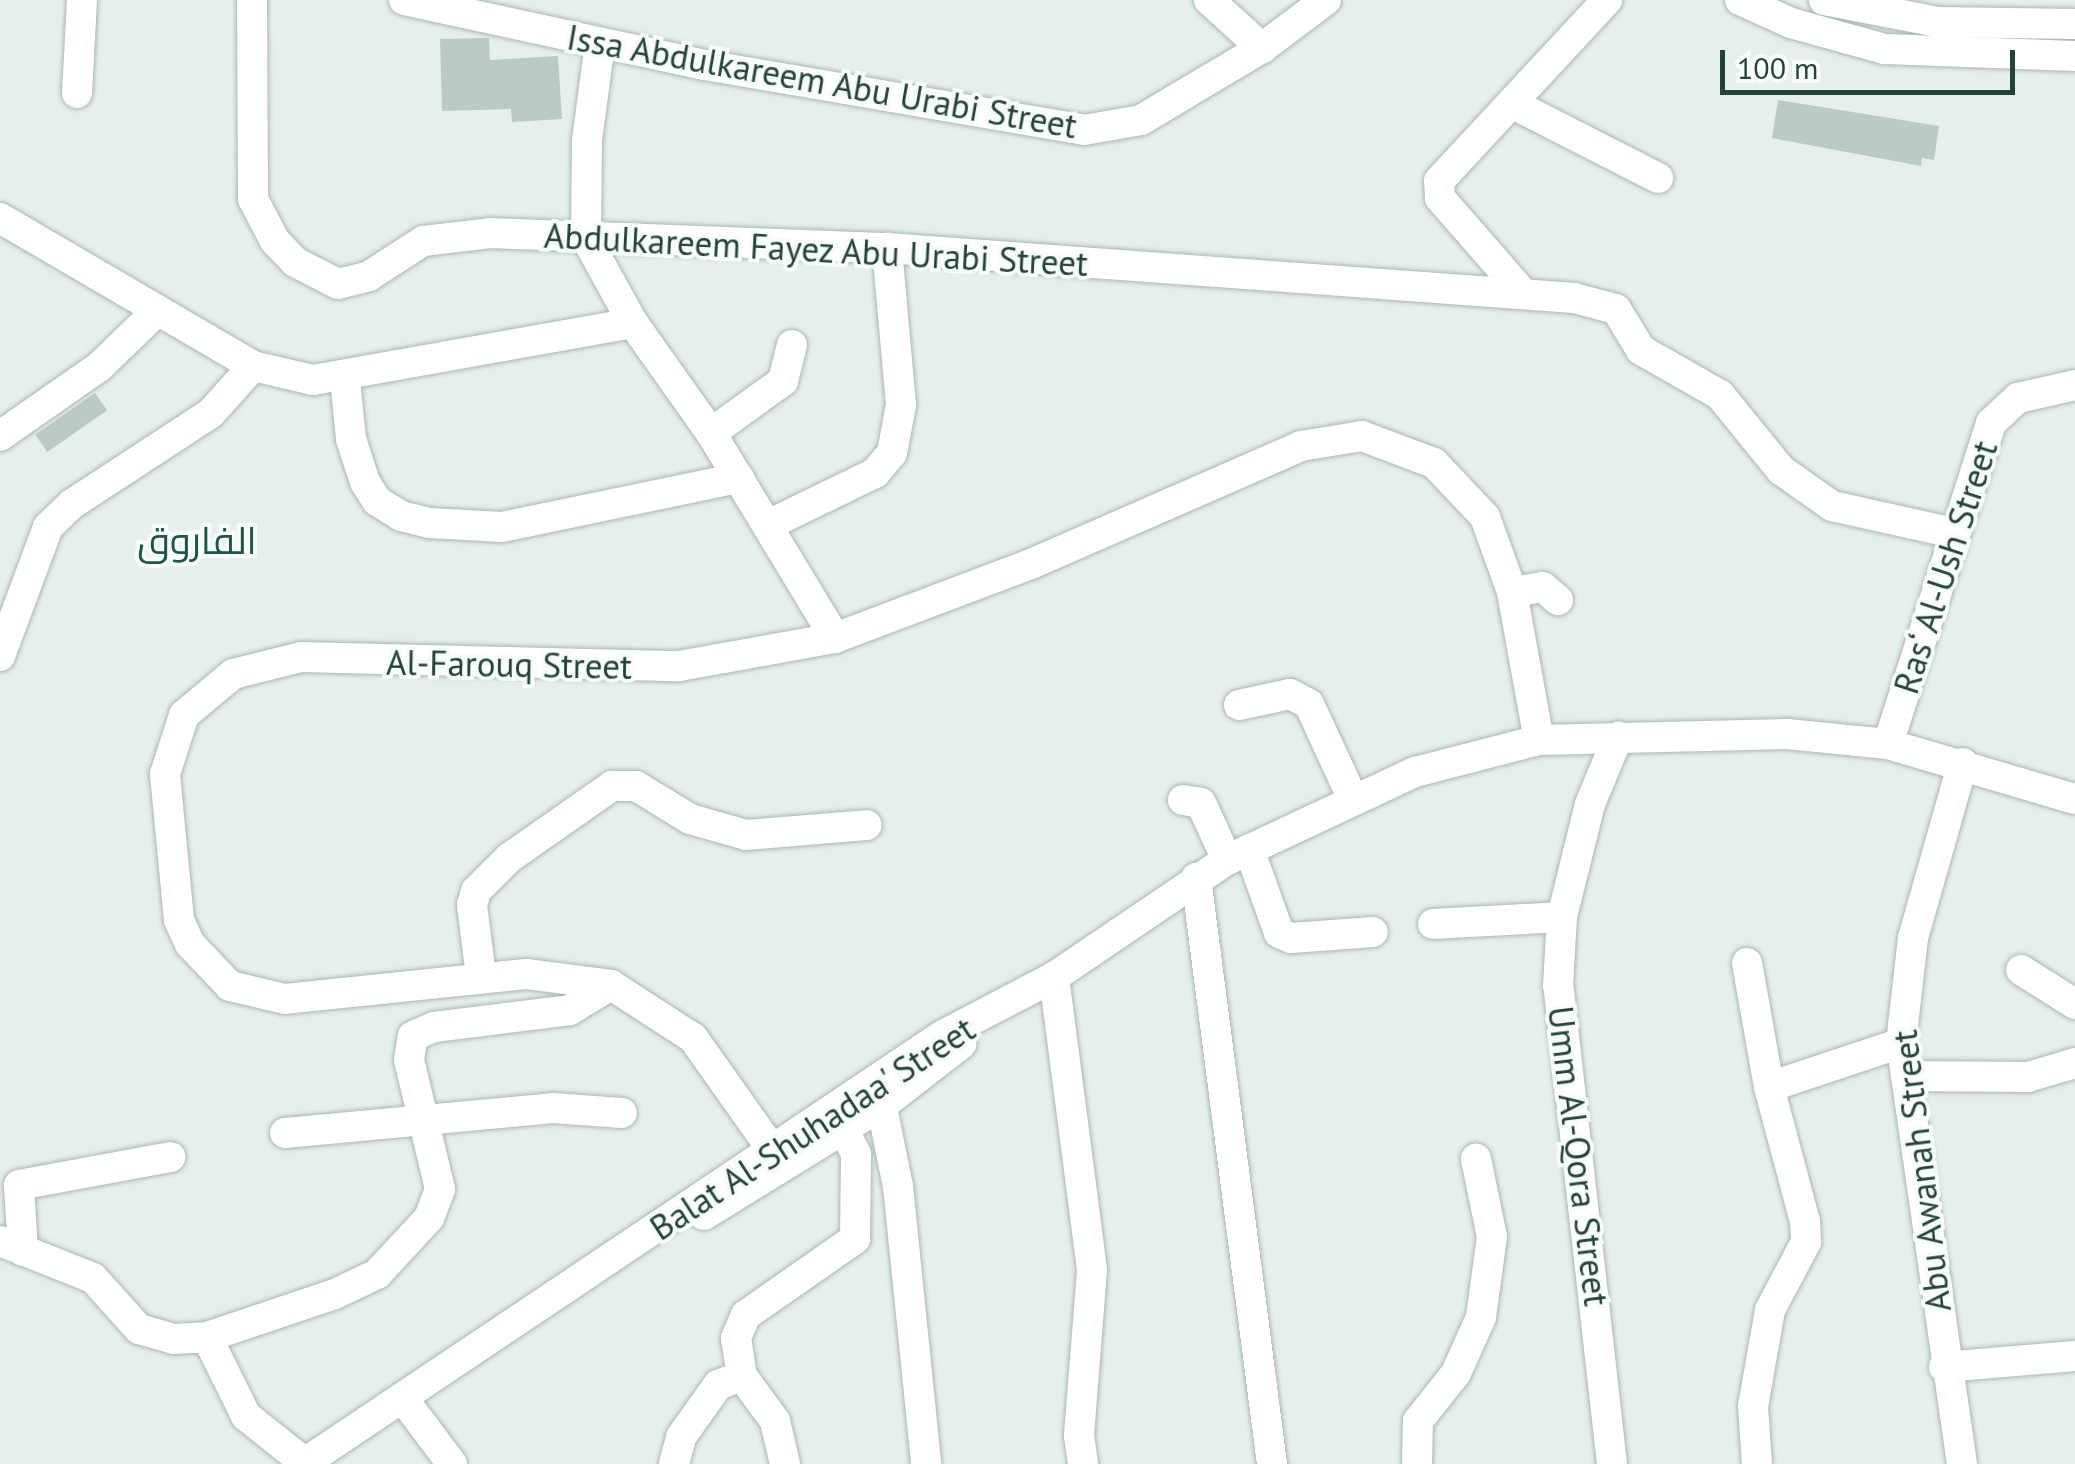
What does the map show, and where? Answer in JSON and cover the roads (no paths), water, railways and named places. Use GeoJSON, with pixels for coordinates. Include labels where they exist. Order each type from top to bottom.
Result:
{"type":"FeatureCollection","features":[{"type":"Feature","properties":{"kind":"street"},"geometry":{"type":"LineString","coordinates":[[77,92],[82,0]]}},
{"type":"Feature","properties":{"kind":"street","name":"Abdulkareem Fayez Abu Urabi Street"},"geometry":{"type":"LineString","coordinates":[[252,0],[253,199],[259,219],[296,262],[323,280],[347,284],[423,241],[456,233],[887,248],[1522,292],[1604,304],[1625,318],[1642,350],[1720,394],[1781,470],[1812,494],[1851,514],[1954,533]]}},
{"type":"Feature","properties":{"kind":"street","name":"Issa Abdulkareem Abu Urabi Street"},"geometry":{"type":"LineString","coordinates":[[404,0],[600,44],[1084,130],[1141,120],[1262,48],[1326,0]]}},
{"type":"Feature","properties":{"kind":"street"},"geometry":{"type":"LineString","coordinates":[[1209,0],[1262,48]]}},
{"type":"Feature","properties":{"kind":"street"},"geometry":{"type":"LineString","coordinates":[[1522,292],[1438,188],[1607,0]]}},
{"type":"Feature","properties":{"kind":"street"},"geometry":{"type":"LineString","coordinates":[[1740,0],[1791,23],[1885,48],[2075,56]]}},
{"type":"Feature","properties":{"kind":"street"},"geometry":{"type":"LineString","coordinates":[[1824,0],[1938,22],[2075,24]]}},
{"type":"Feature","properties":{"kind":"street"},"geometry":{"type":"LineString","coordinates":[[600,44],[587,141],[586,238],[633,323],[711,434],[836,638]]}},
{"type":"Feature","properties":{"kind":"street"},"geometry":{"type":"LineString","coordinates":[[1513,104],[1658,178]]}},
{"type":"Feature","properties":{"kind":"street"},"geometry":{"type":"LineString","coordinates":[[0,218],[155,313],[254,366],[313,380],[344,379],[633,323]]}},
{"type":"Feature","properties":{"kind":"street"},"geometry":{"type":"LineString","coordinates":[[768,525],[875,474],[892,452],[901,405],[887,248]]}},
{"type":"Feature","properties":{"kind":"street"},"geometry":{"type":"LineString","coordinates":[[0,436],[99,367],[155,313]]}},
{"type":"Feature","properties":{"kind":"street"},"geometry":{"type":"LineString","coordinates":[[711,434],[784,381],[792,345]]}},
{"type":"Feature","properties":{"kind":"street"},"geometry":{"type":"LineString","coordinates":[[0,656],[48,526],[72,504],[211,414],[254,366]]}},
{"type":"Feature","properties":{"kind":"street"},"geometry":{"type":"LineString","coordinates":[[344,379],[351,439],[365,482],[377,501],[401,516],[430,524],[502,527],[739,478]]}},
{"type":"Feature","properties":{"kind":"street","name":"Ras‘ Al-Ush Street"},"geometry":{"type":"LineString","coordinates":[[1888,744],[1991,423],[2018,398],[2074,397]]}},
{"type":"Feature","properties":{"kind":"street","name":"Al-Farouq Street"},"geometry":{"type":"LineString","coordinates":[[778,1156],[693,1038],[610,985],[572,976],[481,976],[285,999],[230,986],[207,966],[179,920],[165,774],[184,715],[206,690],[258,664],[301,657],[680,666],[836,638],[1329,439],[1362,436],[1393,443],[1434,463],[1477,522],[1512,592],[1539,740]]}},
{"type":"Feature","properties":{"kind":"street"},"geometry":{"type":"LineString","coordinates":[[1512,592],[1543,586],[1558,600]]}},
{"type":"Feature","properties":{"kind":"street"},"geometry":{"type":"LineString","coordinates":[[1238,704],[1290,694],[1309,704],[1352,797]]}},
{"type":"Feature","properties":{"kind":"street","name":"Balat Al-Shuhadaa' Street"},"geometry":{"type":"LineString","coordinates":[[304,1464],[634,1244],[654,1224],[956,1050],[990,1012],[1054,977],[1196,878],[1352,797],[1415,772],[1539,740],[1787,734],[1888,744],[2075,798]]}},
{"type":"Feature","properties":{"kind":"street","name":"Umm Al-Qora Street"},"geometry":{"type":"LineString","coordinates":[[1612,1464],[1592,1254],[1558,1015],[1562,917],[1590,804],[1618,736]]}},
{"type":"Feature","properties":{"kind":"street","name":"Abu Awanah Street"},"geometry":{"type":"LineString","coordinates":[[1962,1464],[1944,1367],[1901,1043],[1913,938],[1963,763]]}},
{"type":"Feature","properties":{"kind":"street"},"geometry":{"type":"LineString","coordinates":[[481,976],[472,905],[476,891],[509,858],[612,786],[636,786],[690,819],[746,835],[867,824]]}},
{"type":"Feature","properties":{"kind":"street"},"geometry":{"type":"LineString","coordinates":[[1183,800],[1200,804],[1238,855],[1279,933],[1291,938],[1373,932]]}},
{"type":"Feature","properties":{"kind":"street"},"geometry":{"type":"LineString","coordinates":[[1196,878],[1272,1464]]}},
{"type":"Feature","properties":{"kind":"street"},"geometry":{"type":"LineString","coordinates":[[1433,924],[1562,917]]}},
{"type":"Feature","properties":{"kind":"street"},"geometry":{"type":"LineString","coordinates":[[1746,963],[1769,1087],[1806,1242],[1770,1310],[1753,1406],[1757,1464]]}},
{"type":"Feature","properties":{"kind":"street"},"geometry":{"type":"LineString","coordinates":[[2021,970],[2075,1004]]}},
{"type":"Feature","properties":{"kind":"street"},"geometry":{"type":"LineString","coordinates":[[1054,977],[1092,1270],[1079,1434],[1083,1464]]}},
{"type":"Feature","properties":{"kind":"street"},"geometry":{"type":"LineString","coordinates":[[170,1157],[19,1185],[12,1246],[93,1278],[139,1329],[174,1340],[206,1337],[377,1274],[429,1218],[440,1189],[420,1124],[408,1049],[416,1033],[570,1010],[610,985]]}},
{"type":"Feature","properties":{"kind":"street"},"geometry":{"type":"LineString","coordinates":[[1769,1087],[1901,1043]]}},
{"type":"Feature","properties":{"kind":"street"},"geometry":{"type":"LineString","coordinates":[[1906,1076],[2028,1078],[2075,1063]]}},
{"type":"Feature","properties":{"kind":"street"},"geometry":{"type":"LineString","coordinates":[[863,1105],[907,1265],[910,1349],[926,1464]]}},
{"type":"Feature","properties":{"kind":"street"},"geometry":{"type":"LineString","coordinates":[[785,1464],[776,1421],[742,1376],[736,1338],[746,1315],[855,1239],[856,1154],[863,1105]]}},
{"type":"Feature","properties":{"kind":"street"},"geometry":{"type":"LineString","coordinates":[[285,1133],[420,1124],[553,1108],[622,1113]]}},
{"type":"Feature","properties":{"kind":"street"},"geometry":{"type":"LineString","coordinates":[[1417,1464],[1418,1421],[1456,1373],[1481,1317],[1492,1236],[1476,1159]]}},
{"type":"Feature","properties":{"kind":"street"},"geometry":{"type":"LineString","coordinates":[[206,1337],[246,1416],[304,1464]]}},
{"type":"Feature","properties":{"kind":"street"},"geometry":{"type":"LineString","coordinates":[[1944,1367],[2075,1356]]}},
{"type":"Feature","properties":{"kind":"street"},"geometry":{"type":"LineString","coordinates":[[674,1464],[682,1436],[718,1385],[742,1376]]}},
{"type":"Feature","properties":{"kind":"street"},"geometry":{"type":"LineString","coordinates":[[404,1400],[452,1464]]}},
{"type":"Feature","properties":{"kind":"district","name":"الفاروق"},"geometry":{"type":"Point","coordinates":[197,540]}}]}
